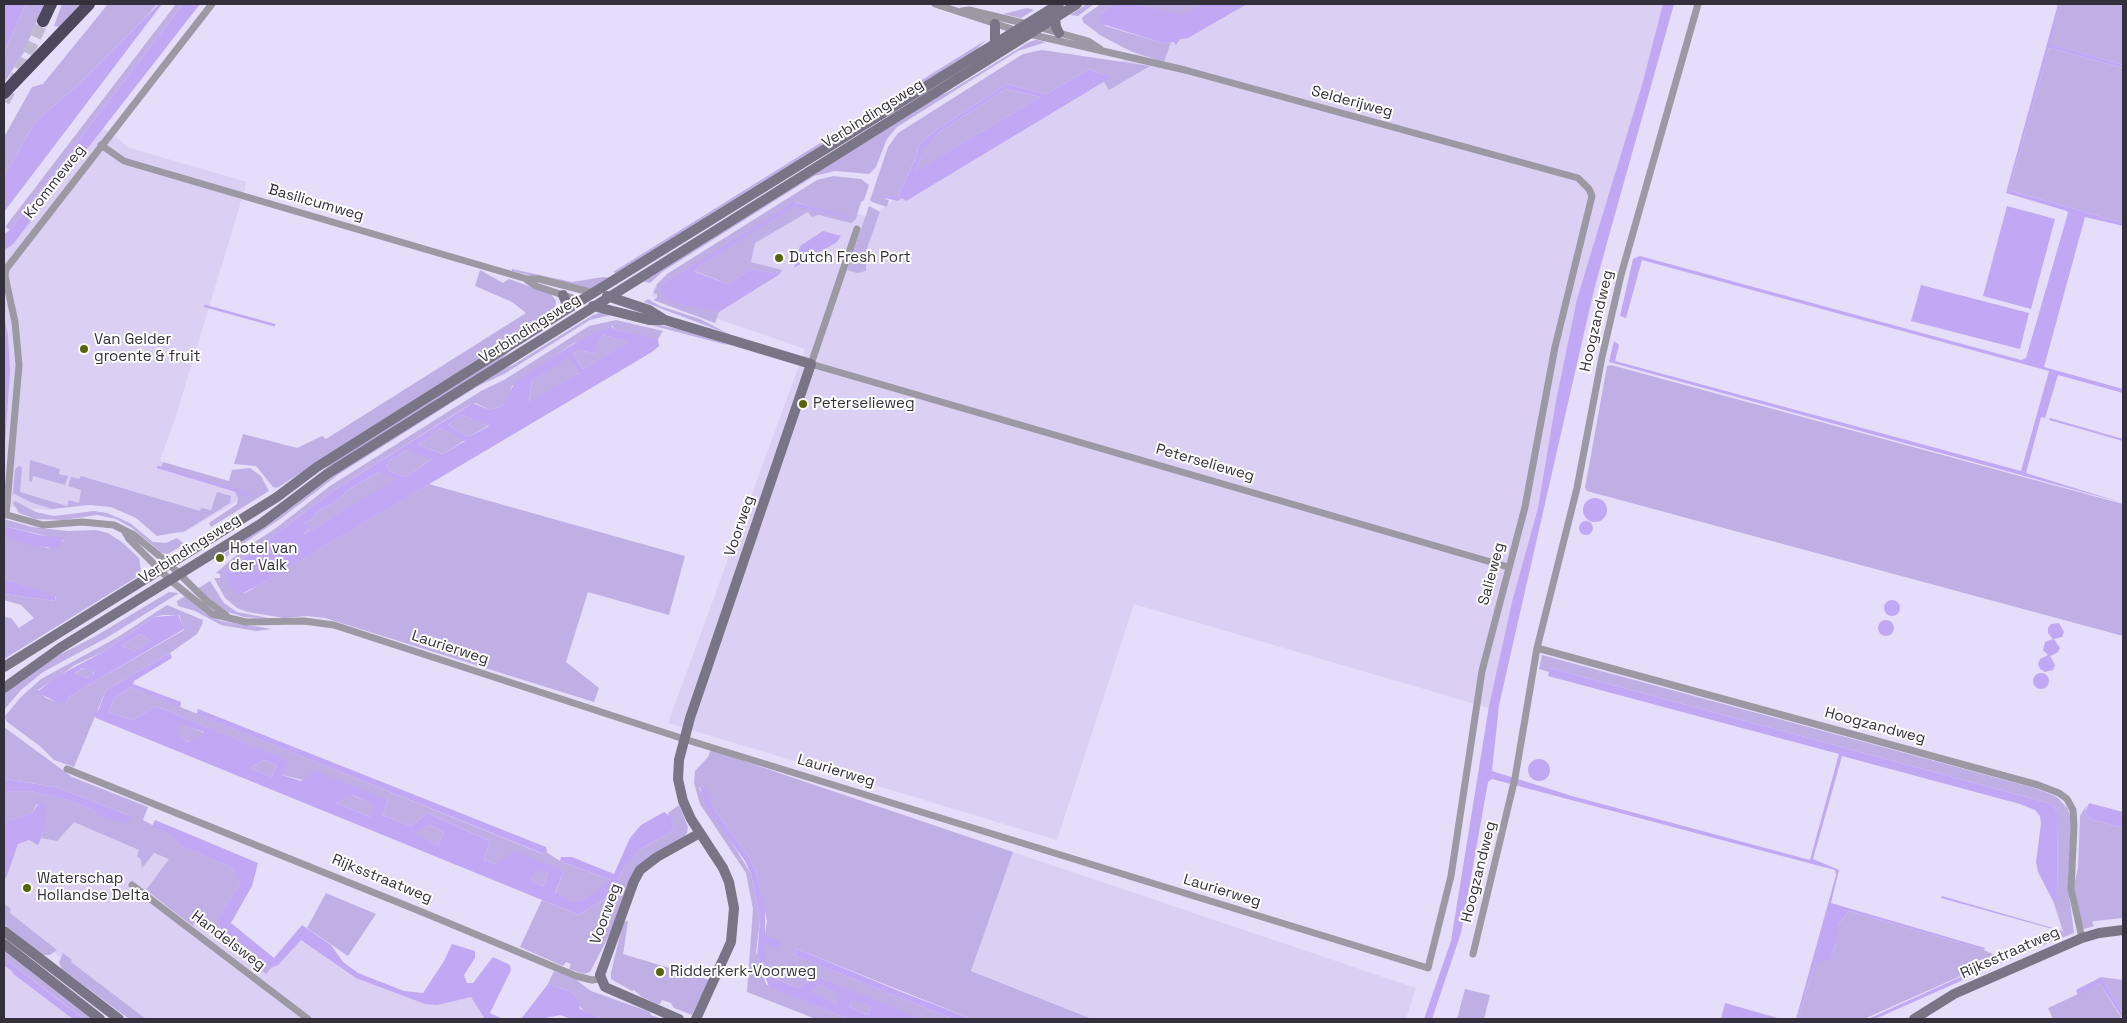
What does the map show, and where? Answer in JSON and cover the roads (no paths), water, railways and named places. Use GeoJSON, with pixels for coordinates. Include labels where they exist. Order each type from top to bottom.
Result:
{"type":"FeatureCollection","features":[{"type":"Feature","properties":{"kind":"highway"},"geometry":{"type":"LineString","coordinates":[[43,20],[50,4]]}},
{"type":"Feature","properties":{"kind":"highway"},"geometry":{"type":"LineString","coordinates":[[4,93],[89,4]]}},
{"type":"Feature","properties":{"kind":"street","name":"Krommeweg"},"geometry":{"type":"LineString","coordinates":[[5,515],[20,365],[15,322],[5,276],[6,270],[212,4]]}},
{"type":"Feature","properties":{"kind":"street"},"geometry":{"type":"LineString","coordinates":[[935,4],[962,11],[967,15],[1015,30]]}},
{"type":"Feature","properties":{"kind":"street","name":"Verbindingsweg"},"geometry":{"type":"LineString","coordinates":[[4,688],[60,648],[268,518],[327,474],[610,297],[1027,29],[1059,4]]}},
{"type":"Feature","properties":{"kind":"street","name":"Verbindingsweg"},"geometry":{"type":"LineString","coordinates":[[4,667],[163,566],[277,497],[317,467],[564,311],[596,293],[995,42],[1015,30],[1038,27],[1077,4]]}},
{"type":"Feature","properties":{"kind":"street","name":"Hoogzandweg"},"geometry":{"type":"LineString","coordinates":[[1473,954],[1514,781],[1537,648],[1577,488],[1602,357],[1621,275],[1698,4]]}},
{"type":"Feature","properties":{"kind":"street","name":"Selderijweg"},"geometry":{"type":"LineString","coordinates":[[962,11],[970,10],[1027,29],[1102,50],[1185,70],[1578,178],[1590,188]]}},
{"type":"Feature","properties":{"kind":"street"},"geometry":{"type":"LineString","coordinates":[[1055,17],[1059,33]]}},
{"type":"Feature","properties":{"kind":"street"},"geometry":{"type":"LineString","coordinates":[[995,24],[995,42]]}},
{"type":"Feature","properties":{"kind":"street","name":"Selderijweg"},"geometry":{"type":"LineString","coordinates":[[1038,27],[1088,41],[1102,50]]}},
{"type":"Feature","properties":{"kind":"street","name":"Basilicumweg"},"geometry":{"type":"LineString","coordinates":[[101,145],[124,161],[526,279],[547,281],[596,293]]}},
{"type":"Feature","properties":{"kind":"street","name":"Salieweg"},"geometry":{"type":"LineString","coordinates":[[1428,968],[1451,876],[1482,671],[1525,507],[1555,347],[1592,196],[1590,188]]}},
{"type":"Feature","properties":{"kind":"street","name":"Voorweg"},"geometry":{"type":"LineString","coordinates":[[696,1019],[731,942],[734,917],[728,882],[720,863],[691,819],[680,790],[679,760],[684,739],[857,229]]}},
{"type":"Feature","properties":{"kind":"street","name":"Basilicumweg"},"geometry":{"type":"LineString","coordinates":[[526,279],[536,286],[581,301]]}},
{"type":"Feature","properties":{"kind":"street"},"geometry":{"type":"LineString","coordinates":[[630,284],[633,304]]}},
{"type":"Feature","properties":{"kind":"street","name":"Peterselieweg"},"geometry":{"type":"LineString","coordinates":[[596,293],[649,310],[665,320],[811,364],[1508,567]]}},
{"type":"Feature","properties":{"kind":"street"},"geometry":{"type":"LineString","coordinates":[[563,295],[566,302],[564,311]]}},
{"type":"Feature","properties":{"kind":"street","name":"Peterselieweg"},"geometry":{"type":"LineString","coordinates":[[581,301],[649,320],[665,320]]}},
{"type":"Feature","properties":{"kind":"street"},"geometry":{"type":"LineString","coordinates":[[5,515],[43,525],[101,522],[134,535],[163,566]]}},
{"type":"Feature","properties":{"kind":"street","name":"Laurierweg"},"geometry":{"type":"LineString","coordinates":[[163,566],[212,614],[265,623],[304,620],[334,624],[684,739],[1428,968]]}},
{"type":"Feature","properties":{"kind":"street","name":"Hoogzandweg"},"geometry":{"type":"LineString","coordinates":[[1537,648],[2038,785],[2059,793],[2067,800],[2073,810],[2070,889],[2082,938]]}},
{"type":"Feature","properties":{"kind":"street","name":"Rijksstraatweg"},"geometry":{"type":"LineString","coordinates":[[68,769],[576,976],[592,980],[600,979],[605,987],[679,1019]]}},
{"type":"Feature","properties":{"kind":"street","name":"Voorweg"},"geometry":{"type":"LineString","coordinates":[[600,979],[601,970],[627,898],[640,870],[657,856],[700,833]]}},
{"type":"Feature","properties":{"kind":"street","name":"Handelsweg"},"geometry":{"type":"LineString","coordinates":[[132,885],[308,1019]]}},
{"type":"Feature","properties":{"kind":"street","name":"Rijksstraatweg"},"geometry":{"type":"LineString","coordinates":[[1914,1019],[1954,994],[2082,938],[2099,933],[2123,930]]}},
{"type":"Feature","properties":{"kind":"street"},"geometry":{"type":"LineString","coordinates":[[4,931],[119,1019]]}},
{"type":"Feature","properties":{"kind":"street"},"geometry":{"type":"LineString","coordinates":[[4,944],[100,1019]]}},
{"type":"Feature","properties":{"kind":"waterway"},"geometry":{"type":"LineString","coordinates":[[205,306],[274,325]]}},
{"type":"Feature","properties":{"kind":"waterway"},"geometry":{"type":"LineString","coordinates":[[158,467],[250,495]]}},
{"type":"Feature","properties":{"kind":"tunnel"},"geometry":{"type":"LineString","coordinates":[[4,102],[43,21]]}},
{"type":"Feature","properties":{"kind":"place","name":"Dutch Fresh Port"},"geometry":{"type":"Point","coordinates":[779,258]}},
{"type":"Feature","properties":{"kind":"place","name":"Van Gelder groente & fruit"},"geometry":{"type":"Point","coordinates":[84,349]}},
{"type":"Feature","properties":{"kind":"place","name":"Peterselieweg"},"geometry":{"type":"Point","coordinates":[803,404]}},
{"type":"Feature","properties":{"kind":"place","name":"Hotel van der Valk"},"geometry":{"type":"Point","coordinates":[220,558]}},
{"type":"Feature","properties":{"kind":"place","name":"Waterschap Hollandse Delta"},"geometry":{"type":"Point","coordinates":[27,888]}},
{"type":"Feature","properties":{"kind":"place","name":"Ridderkerk-Voorweg"},"geometry":{"type":"Point","coordinates":[660,972]}}]}
